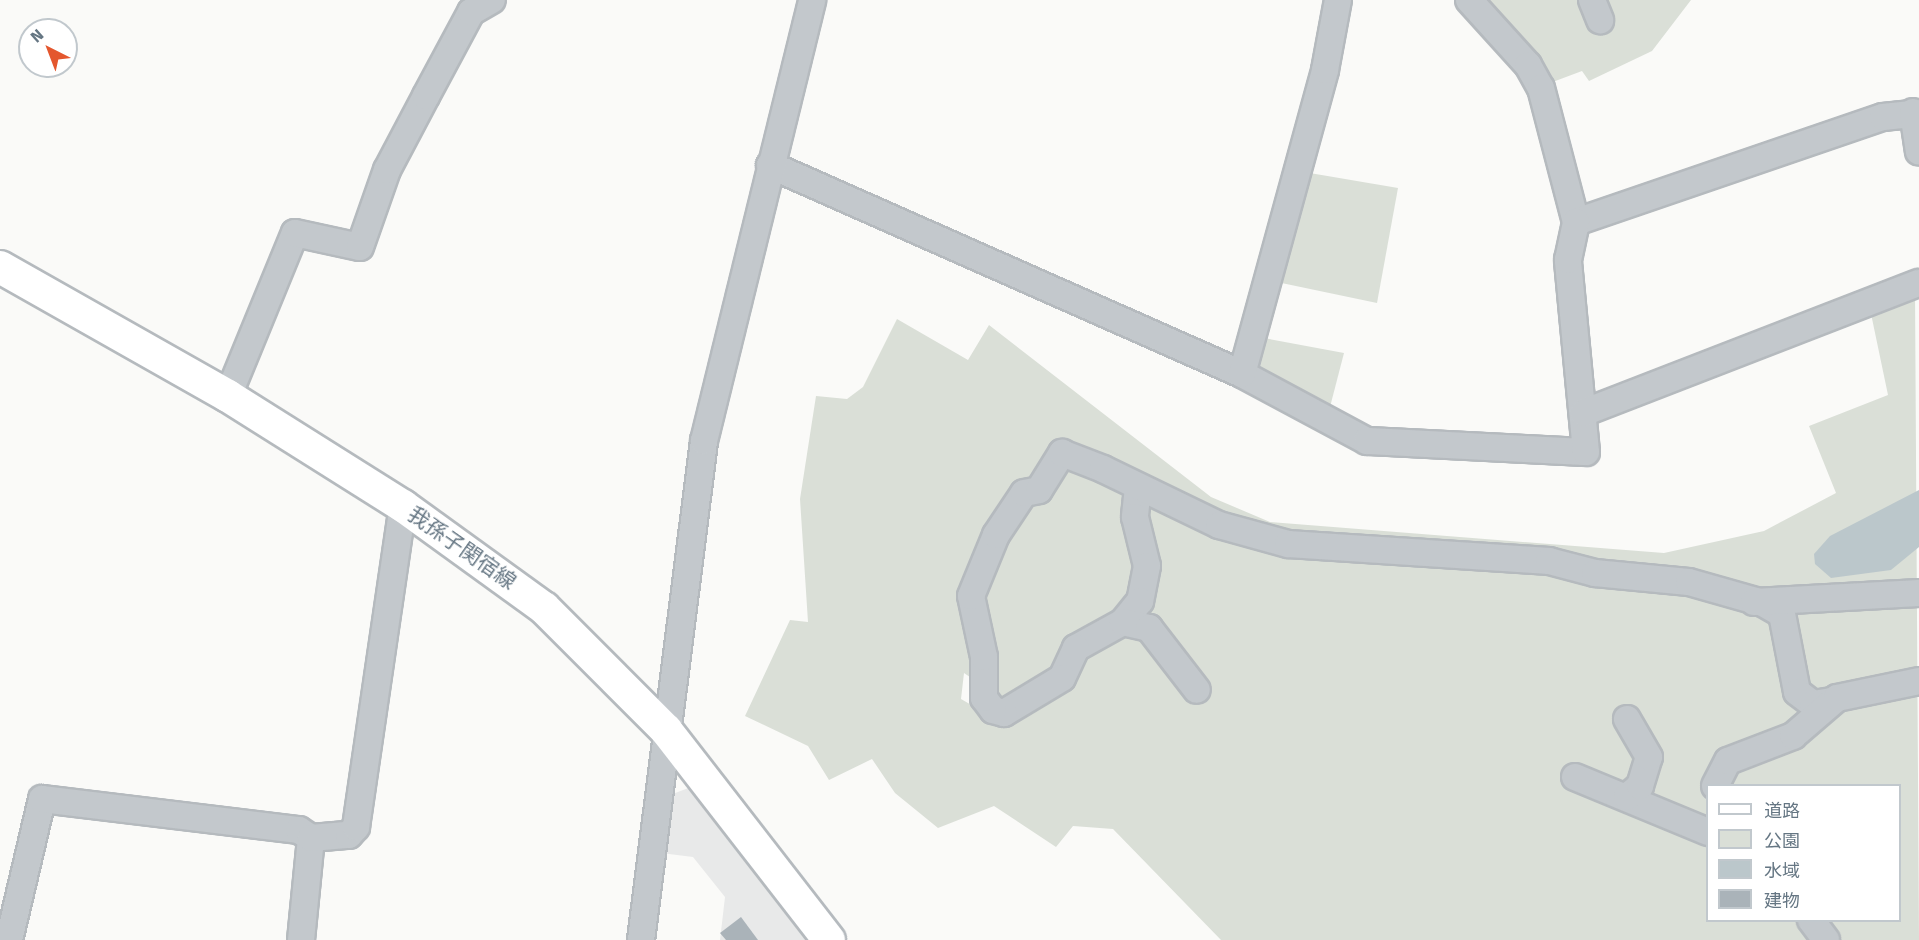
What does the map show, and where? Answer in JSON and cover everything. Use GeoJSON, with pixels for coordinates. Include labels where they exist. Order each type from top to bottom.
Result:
{"type":"FeatureCollection","features":[{"type":"Feature","properties":{"kind":"main road","name":"我孫子関宿線"},"geometry":{"type":"LineString","coordinates":[[0,267],[228,396],[403,506],[544,608],[666,730],[829,940]]}},
{"type":"Feature","properties":{"kind":"street"},"geometry":{"type":"LineString","coordinates":[[228,396],[295,233],[360,247],[387,170],[426,96],[471,12],[492,0]]}},
{"type":"Feature","properties":{"kind":"street"},"geometry":{"type":"LineString","coordinates":[[641,940],[704,441],[812,0]]}},
{"type":"Feature","properties":{"kind":"street"},"geometry":{"type":"LineString","coordinates":[[1242,374],[1325,70],[1338,0]]}},
{"type":"Feature","properties":{"kind":"street"},"geometry":{"type":"LineString","coordinates":[[770,165],[1242,374],[1367,441],[1573,454],[1586,452],[1568,260],[1576,222],[1541,88],[1528,65],[1469,0]]}},
{"type":"Feature","properties":{"kind":"street"},"geometry":{"type":"LineString","coordinates":[[1576,222],[1883,117],[1916,112],[1919,152]]}},
{"type":"Feature","properties":{"kind":"street"},"geometry":{"type":"LineString","coordinates":[[1583,412],[1919,284]]}},
{"type":"Feature","properties":{"kind":"street"},"geometry":{"type":"LineString","coordinates":[[1138,488],[1135,517],[1148,566],[1147,589],[1123,622],[1076,648],[1062,678],[1036,696],[1004,713],[984,698],[984,657],[971,596],[996,535],[1024,493],[1039,489],[1062,453],[1138,488],[1218,525],[1288,544],[1549,561],[1595,573],[1689,582],[1772,606],[1786,626],[1797,692],[1813,704],[1919,681]]}},
{"type":"Feature","properties":{"kind":"street"},"geometry":{"type":"LineString","coordinates":[[9,940],[42,799],[299,830],[311,838],[349,835],[356,827],[403,506]]}},
{"type":"Feature","properties":{"kind":"street"},"geometry":{"type":"LineString","coordinates":[[1754,602],[1808,597],[1919,593]]}},
{"type":"Feature","properties":{"kind":"street"},"geometry":{"type":"LineString","coordinates":[[1786,626],[1808,597]]}},
{"type":"Feature","properties":{"kind":"street"},"geometry":{"type":"LineString","coordinates":[[1123,622],[1149,628],[1197,690]]}},
{"type":"Feature","properties":{"kind":"street"},"geometry":{"type":"LineString","coordinates":[[1715,784],[1716,774],[1728,761],[1793,736],[1833,701]]}},
{"type":"Feature","properties":{"kind":"street"},"geometry":{"type":"LineString","coordinates":[[1627,719],[1649,757],[1642,780],[1627,797]]}},
{"type":"Feature","properties":{"kind":"street"},"geometry":{"type":"LineString","coordinates":[[1575,777],[1706,832]]}},
{"type":"Feature","properties":{"kind":"street"},"geometry":{"type":"LineString","coordinates":[[301,940],[311,838]]}},
{"type":"Feature","properties":{"kind":"street"},"geometry":{"type":"LineString","coordinates":[[1812,922],[1826,940]]}},
{"type":"Feature","properties":{"kind":"shaded area"},"geometry":{"type":"Polygon","coordinates":[[[691,787],[807,940],[720,940],[725,897],[693,857],[661,853],[670,795],[691,787]]]}},
{"type":"Feature","properties":{"kind":"green space"},"geometry":{"type":"Polygon","coordinates":[[[1482,0],[1691,0],[1652,51],[1589,81],[1582,71],[1550,83],[1482,0]]]}},
{"type":"Feature","properties":{"kind":"green space"},"geometry":{"type":"Polygon","coordinates":[[[1298,171],[1398,188],[1377,303],[1272,281],[1298,171]]]}},
{"type":"Feature","properties":{"kind":"green space"},"geometry":{"type":"Polygon","coordinates":[[[1915,291],[1919,940],[1221,940],[1113,829],[1073,826],[1056,847],[994,806],[938,828],[895,793],[872,759],[829,780],[808,746],[745,716],[790,620],[808,622],[800,499],[816,396],[847,399],[863,387],[897,319],[968,360],[989,325],[1211,497],[1270,522],[1664,553],[1764,531],[1836,493],[1809,426],[1888,395],[1870,309],[1915,291]],[[964,673],[961,699],[999,721],[989,690],[964,673]]]}},
{"type":"Feature","properties":{"kind":"green space"},"geometry":{"type":"Polygon","coordinates":[[[1258,337],[1344,353],[1330,407],[1254,376],[1258,337]]]}},
{"type":"Feature","properties":{"kind":"water"},"geometry":{"type":"Polygon","coordinates":[[[1919,490],[1919,547],[1891,570],[1831,578],[1815,564],[1814,554],[1830,536],[1919,490]]]}},
{"type":"Feature","properties":{"kind":"building"},"geometry":{"type":"Polygon","coordinates":[[[741,917],[758,940],[726,940],[720,933],[741,917]]]}}]}
